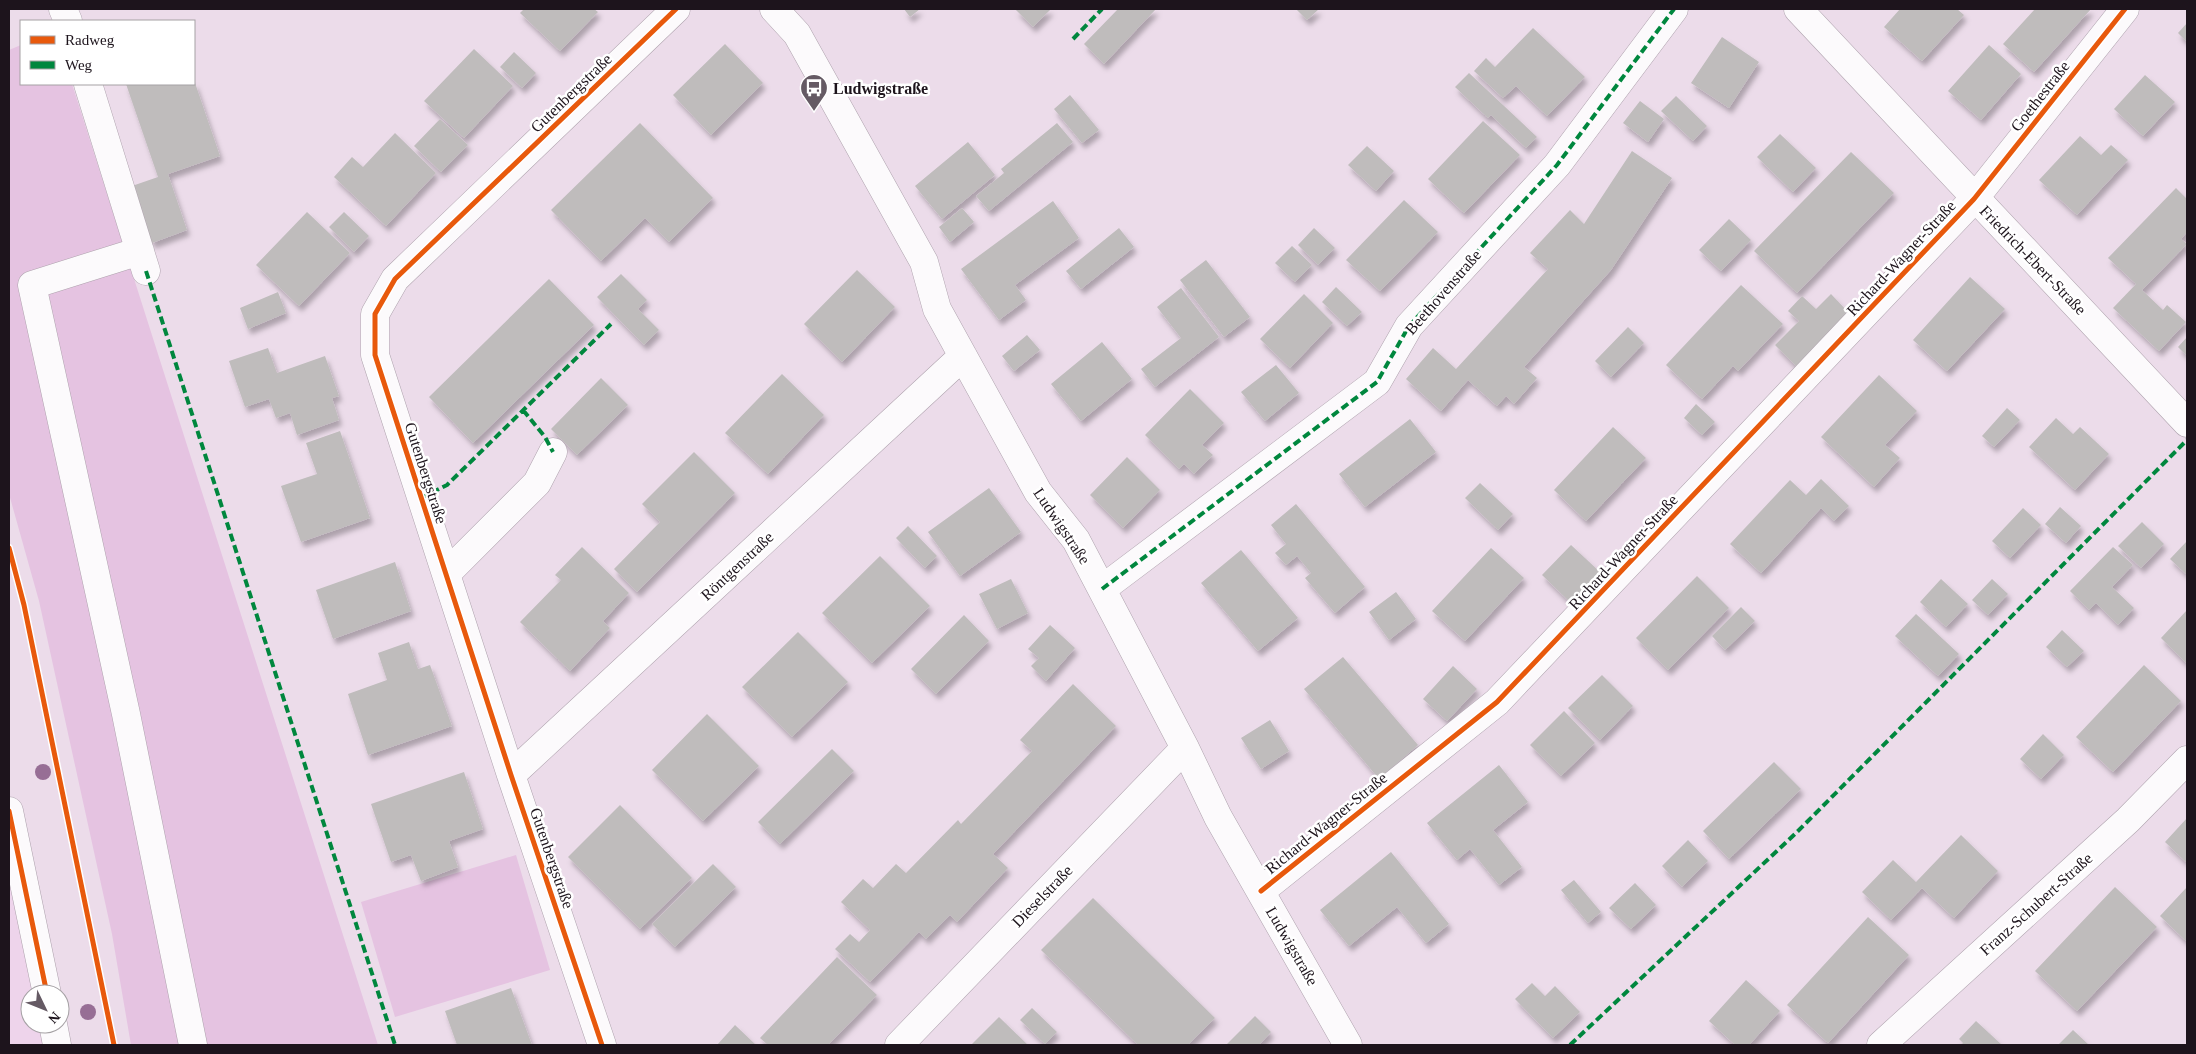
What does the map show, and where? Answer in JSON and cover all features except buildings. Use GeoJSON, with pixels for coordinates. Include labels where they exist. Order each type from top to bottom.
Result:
{"type":"FeatureCollection","features":[{"type":"Feature","properties":{"kind":"street","name":"Gutenbergstraße"},"geometry":{"type":"LineString","coordinates":[[602,1045],[511,775],[375,355],[375,314],[395,279],[676,9]]}},
{"type":"Feature","properties":{"kind":"street","name":"Ludwigstraße"},"geometry":{"type":"LineString","coordinates":[[774,9],[797,34],[924,262],[937,309],[1038,492],[1076,540],[1185,748],[1218,816],[1348,1045]]}},
{"type":"Feature","properties":{"kind":"street","name":"Beethovenstraße"},"geometry":{"type":"LineString","coordinates":[[1102,589],[1377,382],[1410,326],[1557,164],[1674,9]]}},
{"type":"Feature","properties":{"kind":"street","name":"Friedrich-Ebert-Straße"},"geometry":{"type":"LineString","coordinates":[[1798,9],[1974,199],[2187,423]]}},
{"type":"Feature","properties":{"kind":"street","name":"Goethestraße"},"geometry":{"type":"LineString","coordinates":[[1974,199],[2125,9]]}},
{"type":"Feature","properties":{"kind":"street"},"geometry":{"type":"LineString","coordinates":[[88,85],[143,261],[32,285],[126,714],[194,1045]]}},
{"type":"Feature","properties":{"kind":"street","name":"Richard-Wagner-Straße"},"geometry":{"type":"LineString","coordinates":[[1261,891],[1497,702],[1974,199]]}},
{"type":"Feature","properties":{"kind":"street","name":"Röntgenstraße"},"geometry":{"type":"LineString","coordinates":[[511,775],[964,356]]}},
{"type":"Feature","properties":{"kind":"street"},"geometry":{"type":"LineString","coordinates":[[446,574],[537,483],[553,452]]}},
{"type":"Feature","properties":{"kind":"street","name":"Dieselstraße"},"geometry":{"type":"LineString","coordinates":[[899,1045],[1185,748]]}},
{"type":"Feature","properties":{"kind":"street","name":"Franz-Schubert-Straße"},"geometry":{"type":"LineString","coordinates":[[1882,1045],[2128,820],[2187,760]]}},
{"type":"Feature","properties":{"kind":"street"},"geometry":{"type":"LineString","coordinates":[[9,811],[45,984]]}},
{"type":"Feature","properties":{"kind":"shaded area"},"geometry":{"type":"Polygon","coordinates":[[[20,45],[20,85],[72,85],[378,1045],[131,1045],[112,934],[39,601],[9,494],[9,50],[20,45]]]}},
{"type":"Feature","properties":{"kind":"shaded area"},"geometry":{"type":"Polygon","coordinates":[[[9,822],[42,984],[20,984],[20,1034],[52,1034],[54,1045],[9,1045],[9,822]]]}},
{"type":"Feature","properties":{"kind":"shaded area"},"geometry":{"type":"Polygon","coordinates":[[[516,855],[550,970],[395,1017],[361,902],[516,855]]]}},
{"type":"Feature","properties":{"kind":"marked path"},"geometry":{"type":"LineString","coordinates":[[1073,39],[1102,9]]}},
{"type":"Feature","properties":{"kind":"marked path"},"geometry":{"type":"LineString","coordinates":[[1102,589],[1377,382],[1409,326],[1557,165],[1674,9]]}},
{"type":"Feature","properties":{"kind":"marked path"},"geometry":{"type":"LineString","coordinates":[[146,271],[395,1045]]}},
{"type":"Feature","properties":{"kind":"marked path"},"geometry":{"type":"LineString","coordinates":[[421,498],[447,485],[611,324]]}},
{"type":"Feature","properties":{"kind":"marked path"},"geometry":{"type":"LineString","coordinates":[[523,410],[545,437],[553,452]]}},
{"type":"Feature","properties":{"kind":"marked path"},"geometry":{"type":"LineString","coordinates":[[1570,1045],[1795,834],[2187,440]]}},
{"type":"Feature","properties":{"kind":"cycle path"},"geometry":{"type":"LineString","coordinates":[[602,1045],[511,775],[375,355],[375,314],[395,279],[676,9]]}},
{"type":"Feature","properties":{"kind":"cycle path"},"geometry":{"type":"LineString","coordinates":[[1261,891],[1497,702],[1974,199],[2125,9]]}},
{"type":"Feature","properties":{"kind":"cycle path"},"geometry":{"type":"LineString","coordinates":[[9,548],[24,605],[114,1045]]}},
{"type":"Feature","properties":{"kind":"cycle path"},"geometry":{"type":"LineString","coordinates":[[9,811],[45,984]]}},
{"type":"Feature","properties":{"kind":"place","name":"Ludwigstraße"},"geometry":{"type":"Point","coordinates":[814,112]}}]}
